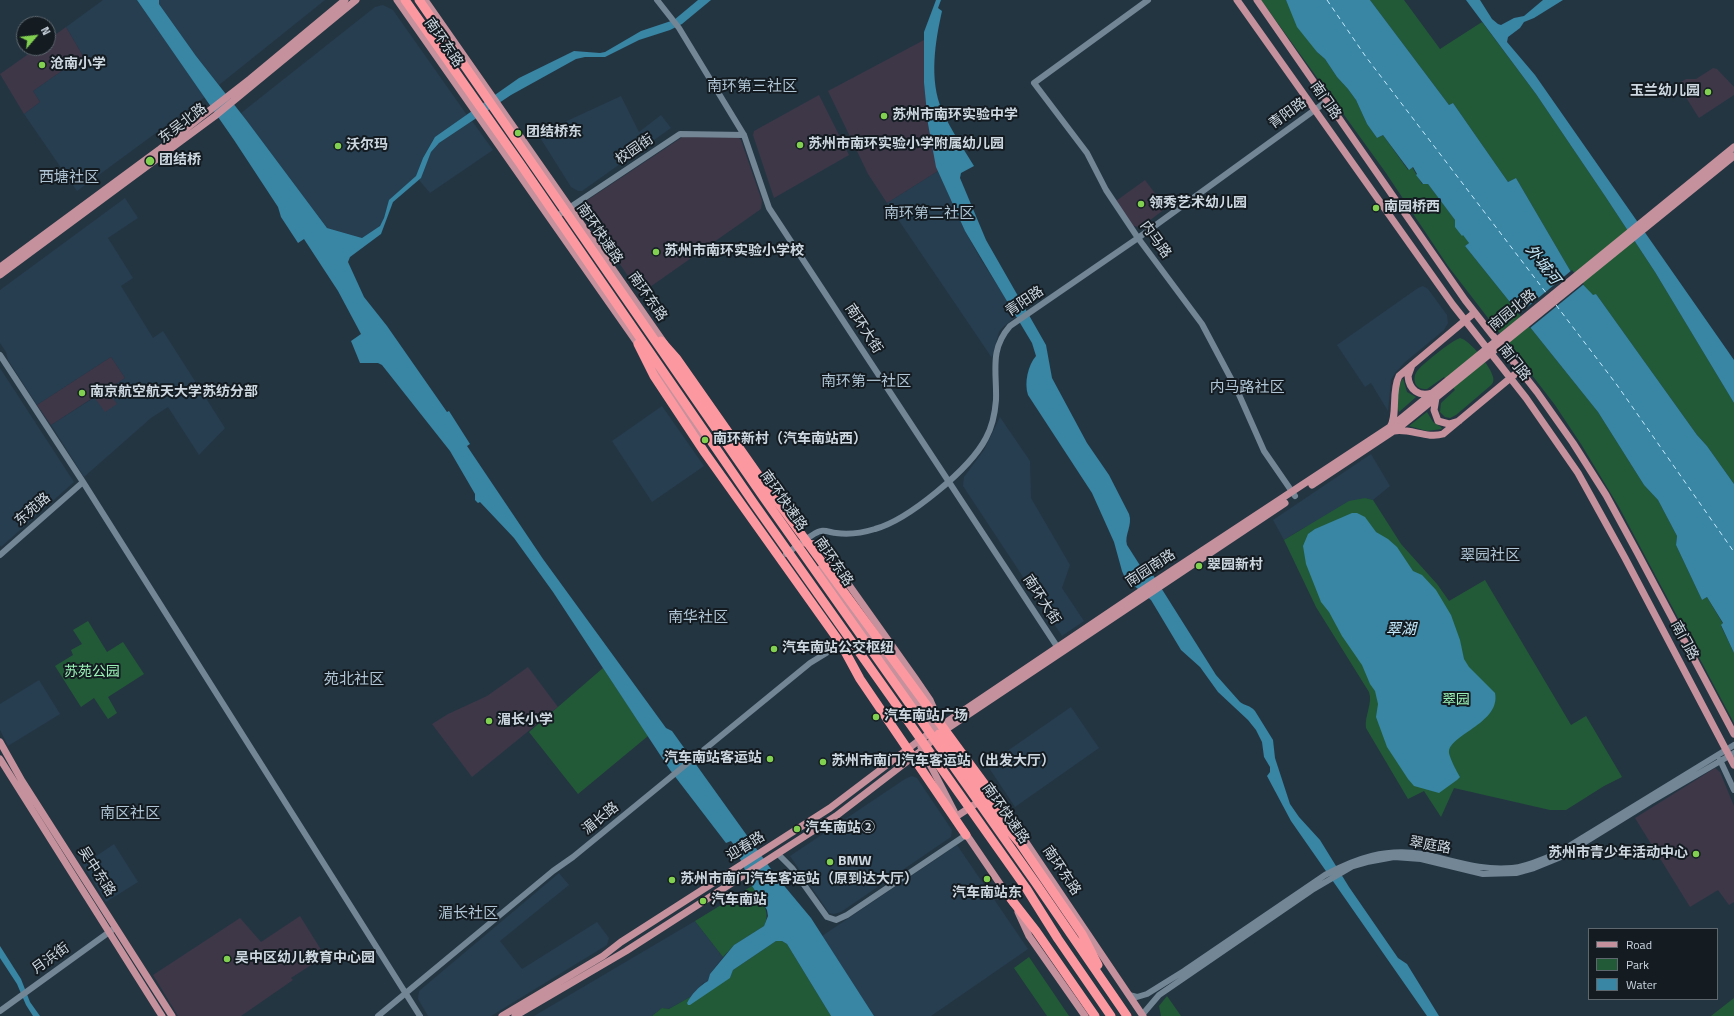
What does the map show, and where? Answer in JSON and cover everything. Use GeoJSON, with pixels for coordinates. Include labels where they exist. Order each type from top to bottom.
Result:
{"type":"FeatureCollection","features":[{"type":"Feature","properties":{"kind":"highway","name":"南环快速路"},"geometry":{"type":"LineString","coordinates":[[405,0],[520,162],[626,319],[755,505],[1026,888],[1058,939],[1111,1016]]}},
{"type":"Feature","properties":{"kind":"highway","name":"南环快速路"},"geometry":{"type":"LineString","coordinates":[[419,0],[764,498],[1035,882],[1127,1016]]}},
{"type":"Feature","properties":{"kind":"highway"},"geometry":{"type":"LineString","coordinates":[[636,313],[677,359],[766,486],[874,633],[984,798],[1019,842],[1082,934],[1121,1007]]}},
{"type":"Feature","properties":{"kind":"highway"},"geometry":{"type":"LineString","coordinates":[[626,319],[654,376],[705,453],[841,644],[860,679],[966,835]]}},
{"type":"Feature","properties":{"kind":"highway"},"geometry":{"type":"LineString","coordinates":[[940,731],[1013,823]]}},
{"type":"Feature","properties":{"kind":"highway"},"geometry":{"type":"LineString","coordinates":[[1011,898],[1096,1016]]}},
{"type":"Feature","properties":{"kind":"highway"},"geometry":{"type":"LineString","coordinates":[[1097,964],[1140,1016]]}},
{"type":"Feature","properties":{"kind":"main road","name":"东吴北路"},"geometry":{"type":"LineString","coordinates":[[0,275],[216,116],[250,79],[345,0]]}},
{"type":"Feature","properties":{"kind":"main road","name":"东吴北路"},"geometry":{"type":"LineString","coordinates":[[0,267],[160,149],[211,109],[232,97],[356,0]]}},
{"type":"Feature","properties":{"kind":"main road","name":"南环东路"},"geometry":{"type":"LineString","coordinates":[[397,0],[724,467],[920,740],[966,835],[1011,898],[1029,936],[1085,1016]]}},
{"type":"Feature","properties":{"kind":"main road","name":"南环东路"},"geometry":{"type":"LineString","coordinates":[[425,0],[803,543],[940,731]]}},
{"type":"Feature","properties":{"kind":"main road","name":"南门路"},"geometry":{"type":"LineString","coordinates":[[1237,0],[1464,320],[1550,431],[1594,501],[1730,752],[1734,765]]}},
{"type":"Feature","properties":{"kind":"main road","name":"南门路"},"geometry":{"type":"LineString","coordinates":[[1257,0],[1474,313],[1520,370],[1564,430],[1606,495],[1734,734]]}},
{"type":"Feature","properties":{"kind":"main road","name":"南园北路"},"geometry":{"type":"LineString","coordinates":[[1383,435],[1435,395],[1649,220],[1734,146]]}},
{"type":"Feature","properties":{"kind":"main road","name":"南园北路"},"geometry":{"type":"LineString","coordinates":[[1649,220],[1734,156]]}},
{"type":"Feature","properties":{"kind":"main road"},"geometry":{"type":"LineString","coordinates":[[1474,313],[1402,371],[1397,378],[1394,391],[1393,421],[1391,430],[1438,436],[1449,431],[1520,370]]}},
{"type":"Feature","properties":{"kind":"main road"},"geometry":{"type":"LineString","coordinates":[[1416,360],[1408,373],[1410,385],[1419,394],[1435,395],[1434,410],[1438,421],[1443,424],[1450,424],[1462,419]]}},
{"type":"Feature","properties":{"kind":"main road","name":"南园南路"},"geometry":{"type":"LineString","coordinates":[[940,731],[1140,595],[1383,435]]}},
{"type":"Feature","properties":{"kind":"main road"},"geometry":{"type":"LineString","coordinates":[[724,467],[725,485],[732,497],[825,626],[841,644]]}},
{"type":"Feature","properties":{"kind":"main road"},"geometry":{"type":"LineString","coordinates":[[803,543],[816,544],[822,547],[930,700],[940,731]]}},
{"type":"Feature","properties":{"kind":"main road","name":"迎春路"},"geometry":{"type":"LineString","coordinates":[[502,1016],[603,956],[763,852],[837,803],[920,740],[940,731]]}},
{"type":"Feature","properties":{"kind":"main road","name":"迎春路"},"geometry":{"type":"LineString","coordinates":[[515,1016],[626,951],[843,811],[925,748],[940,731]]}},
{"type":"Feature","properties":{"kind":"main road","name":"吴中东路"},"geometry":{"type":"LineString","coordinates":[[0,742],[22,781],[172,1016]]}},
{"type":"Feature","properties":{"kind":"main road"},"geometry":{"type":"LineString","coordinates":[[925,748],[971,807]]}},
{"type":"Feature","properties":{"kind":"main road","name":"吴中东路"},"geometry":{"type":"LineString","coordinates":[[0,759],[162,1016]]}},
{"type":"Feature","properties":{"kind":"main road"},"geometry":{"type":"LineString","coordinates":[[957,816],[984,798]]}},
{"type":"Feature","properties":{"kind":"main road","name":"南环东路"},"geometry":{"type":"LineString","coordinates":[[1013,823],[1129,995],[1140,1016]]}},
{"type":"Feature","properties":{"kind":"street","name":"南环大街"},"geometry":{"type":"LineString","coordinates":[[657,0],[679,28],[744,135],[769,208],[1059,650]]}},
{"type":"Feature","properties":{"kind":"street","name":"内马路"},"geometry":{"type":"LineString","coordinates":[[1148,0],[1034,83],[1086,153],[1106,190],[1138,238],[1202,324],[1237,390],[1264,451],[1293,495]]}},
{"type":"Feature","properties":{"kind":"street","name":"青阳路"},"geometry":{"type":"LineString","coordinates":[[786,554],[812,535],[822,531],[858,533],[893,523],[926,500],[966,466],[986,439],[994,414],[996,351],[1004,333],[1010,326],[1018,322],[1138,238],[1327,101]]}},
{"type":"Feature","properties":{"kind":"street","name":"校园街"},"geometry":{"type":"LineString","coordinates":[[551,220],[680,134],[744,135]]}},
{"type":"Feature","properties":{"kind":"street"},"geometry":{"type":"LineString","coordinates":[[0,355],[420,1016]]}},
{"type":"Feature","properties":{"kind":"street","name":"东苑路"},"geometry":{"type":"LineString","coordinates":[[0,555],[82,482]]}},
{"type":"Feature","properties":{"kind":"street","name":"湄长路"},"geometry":{"type":"LineString","coordinates":[[378,1016],[407,994],[553,871],[574,857],[810,663],[841,644]]}},
{"type":"Feature","properties":{"kind":"street","name":"翠庭路"},"geometry":{"type":"LineString","coordinates":[[1341,869],[1394,857],[1421,859],[1483,874],[1516,873],[1534,868],[1561,857],[1720,760],[1730,752],[1734,745]]}},
{"type":"Feature","properties":{"kind":"street","name":"翠庭路"},"geometry":{"type":"LineString","coordinates":[[1129,995],[1137,997],[1146,994],[1184,972],[1341,869],[1364,858],[1392,852],[1423,854],[1479,868],[1513,868],[1529,864],[1556,854],[1730,752]]}},
{"type":"Feature","properties":{"kind":"street"},"geometry":{"type":"LineString","coordinates":[[1720,760],[1734,790]]}},
{"type":"Feature","properties":{"kind":"street"},"geometry":{"type":"LineString","coordinates":[[778,854],[792,868],[827,917],[836,920],[847,915],[966,835]]}},
{"type":"Feature","properties":{"kind":"street","name":"翠庭路"},"geometry":{"type":"LineString","coordinates":[[1140,1016],[1159,995],[1327,878]]}},
{"type":"Feature","properties":{"kind":"street","name":"月浜街"},"geometry":{"type":"LineString","coordinates":[[0,1011],[116,928]]}},
{"type":"Feature","properties":{"kind":"shaded area"},"geometry":{"type":"Polygon","coordinates":[[[103,0],[137,0],[205,97],[77,191],[24,114],[40,102],[33,91],[83,56],[66,27],[103,0]]]}},
{"type":"Feature","properties":{"kind":"shaded area"},"geometry":{"type":"Polygon","coordinates":[[[159,0],[325,0],[219,85],[196,56],[159,4],[159,0]]]}},
{"type":"Feature","properties":{"kind":"shaded area"},"geometry":{"type":"Polygon","coordinates":[[[383,5],[393,10],[467,115],[433,140],[423,158],[416,176],[386,210],[383,221],[378,228],[362,238],[327,228],[241,113],[375,7],[383,5]]]}},
{"type":"Feature","properties":{"kind":"shaded area","name":"沧南小学"},"geometry":{"type":"Polygon","coordinates":[[[66,27],[83,56],[33,91],[40,102],[24,114],[0,74],[26,56],[56,56],[56,34],[66,27]]]}},
{"type":"Feature","properties":{"kind":"shaded area","name":"苏州市南环实验中学"},"geometry":{"type":"Polygon","coordinates":[[[924,40],[924,83],[928,124],[938,171],[887,203],[868,174],[828,91],[924,40]]]}},
{"type":"Feature","properties":{"kind":"shaded area","name":"玉兰幼儿园"},"geometry":{"type":"Polygon","coordinates":[[[1713,68],[1717,69],[1734,87],[1734,95],[1699,118],[1680,88],[1681,82],[1686,79],[1696,79],[1713,68]]]}},
{"type":"Feature","properties":{"kind":"shaded area","name":"苏州市南环实验小学附属幼儿园"},"geometry":{"type":"Polygon","coordinates":[[[819,95],[849,155],[774,198],[753,135],[754,131],[819,95]]]}},
{"type":"Feature","properties":{"kind":"shaded area"},"geometry":{"type":"Polygon","coordinates":[[[621,96],[639,132],[661,115],[671,128],[582,191],[578,191],[571,187],[539,136],[556,126],[621,96]]]}},
{"type":"Feature","properties":{"kind":"shaded area"},"geometry":{"type":"Polygon","coordinates":[[[472,121],[493,150],[430,193],[419,180],[431,152],[436,145],[472,121]]]}},
{"type":"Feature","properties":{"kind":"shaded area","name":"苏州市南环实验小学校"},"geometry":{"type":"Polygon","coordinates":[[[736,135],[741,140],[762,201],[761,209],[640,294],[580,205],[684,136],[736,135]]]}},
{"type":"Feature","properties":{"kind":"shaded area"},"geometry":{"type":"Polygon","coordinates":[[[938,171],[965,231],[980,258],[1017,316],[999,332],[992,358],[887,203],[938,171]]]}},
{"type":"Feature","properties":{"kind":"shaded area","name":"领秀艺术幼儿园"},"geometry":{"type":"Polygon","coordinates":[[[1145,180],[1166,208],[1140,228],[1132,225],[1116,201],[1145,180]]]}},
{"type":"Feature","properties":{"kind":"shaded area"},"geometry":{"type":"Polygon","coordinates":[[[125,198],[138,218],[108,238],[133,278],[121,286],[153,338],[163,331],[225,428],[199,455],[168,407],[151,418],[84,477],[51,425],[125,378],[111,357],[37,405],[8,360],[6,352],[0,343],[0,290],[125,198]]]}},
{"type":"Feature","properties":{"kind":"shaded area"},"geometry":{"type":"Polygon","coordinates":[[[1423,286],[1428,289],[1447,315],[1448,323],[1444,330],[1404,363],[1395,373],[1391,380],[1388,411],[1371,383],[1365,387],[1337,345],[1423,286]]]}},
{"type":"Feature","properties":{"kind":"shaded area","name":"南京航空航天大学苏纺分部"},"geometry":{"type":"Polygon","coordinates":[[[111,357],[125,378],[107,390],[117,404],[105,412],[94,397],[51,425],[37,405],[111,357]]]}},
{"type":"Feature","properties":{"kind":"shaded area"},"geometry":{"type":"Polygon","coordinates":[[[0,368],[74,482],[1,547],[0,545],[0,368]]]}},
{"type":"Feature","properties":{"kind":"shaded area"},"geometry":{"type":"Polygon","coordinates":[[[662,406],[704,466],[652,502],[612,441],[662,406]]]}},
{"type":"Feature","properties":{"kind":"shaded area"},"geometry":{"type":"Polygon","coordinates":[[[1000,417],[1030,461],[1031,498],[1070,565],[1062,588],[1084,621],[1062,636],[963,486],[964,477],[984,450],[1000,417]]]}},
{"type":"Feature","properties":{"kind":"shaded area"},"geometry":{"type":"Polygon","coordinates":[[[1371,454],[1390,486],[1373,500],[1365,498],[1300,530],[1284,540],[1273,520],[1371,454]]]}},
{"type":"Feature","properties":{"kind":"shaded area","name":"湄长小学"},"geometry":{"type":"Polygon","coordinates":[[[528,667],[558,707],[472,777],[432,724],[448,714],[487,696],[528,667]]]}},
{"type":"Feature","properties":{"kind":"shaded area"},"geometry":{"type":"Polygon","coordinates":[[[39,680],[60,714],[8,746],[0,730],[0,704],[39,680]]]}},
{"type":"Feature","properties":{"kind":"shaded area"},"geometry":{"type":"Polygon","coordinates":[[[1071,707],[1099,748],[1015,807],[987,765],[1071,707]]]}},
{"type":"Feature","properties":{"kind":"shaded area","name":"苏州市青少年活动中心"},"geometry":{"type":"Polygon","coordinates":[[[1715,768],[1720,772],[1734,806],[1734,902],[1729,905],[1718,890],[1690,907],[1635,818],[1715,768]]]}},
{"type":"Feature","properties":{"kind":"shaded area"},"geometry":{"type":"Polygon","coordinates":[[[912,776],[917,778],[952,830],[951,837],[841,912],[834,914],[829,913],[790,856],[905,779],[912,776]]]}},
{"type":"Feature","properties":{"kind":"shaded area"},"geometry":{"type":"Polygon","coordinates":[[[114,844],[138,882],[106,902],[83,865],[114,844]]]}},
{"type":"Feature","properties":{"kind":"shaded area"},"geometry":{"type":"Polygon","coordinates":[[[957,845],[1028,949],[931,1016],[874,1016],[822,936],[957,845]]]}},
{"type":"Feature","properties":{"kind":"shaded area"},"geometry":{"type":"Polygon","coordinates":[[[559,873],[569,885],[500,941],[522,969],[597,922],[609,938],[607,945],[491,1016],[428,1016],[418,999],[419,991],[559,873]]]}},
{"type":"Feature","properties":{"kind":"shaded area","name":"吴中区幼儿教育中心园"},"geometry":{"type":"Polygon","coordinates":[[[300,916],[325,956],[291,978],[293,980],[241,1016],[178,1016],[153,975],[240,918],[261,942],[300,916]]]}},
{"type":"Feature","properties":{"kind":"shaded area"},"geometry":{"type":"Polygon","coordinates":[[[695,921],[723,957],[710,974],[708,981],[703,983],[692,996],[669,1009],[662,1008],[652,1016],[534,1016],[695,921]]]}},
{"type":"Feature","properties":{"kind":"green space"},"geometry":{"type":"Polygon","coordinates":[[[1261,0],[1286,0],[1317,52],[1325,59],[1337,77],[1356,100],[1367,124],[1377,138],[1383,135],[1408,170],[1412,167],[1422,184],[1428,184],[1455,220],[1469,243],[1465,246],[1598,412],[1644,485],[1658,500],[1677,536],[1676,545],[1702,600],[1707,597],[1723,624],[1721,626],[1734,653],[1734,723],[1619,507],[1581,444],[1555,405],[1448,266],[1386,173],[1261,0]]]}},
{"type":"Feature","properties":{"kind":"green space"},"geometry":{"type":"Polygon","coordinates":[[[1370,0],[1404,0],[1440,49],[1482,22],[1536,94],[1605,196],[1655,272],[1734,403],[1734,484],[1596,294],[1593,296],[1571,272],[1516,178],[1508,182],[1453,103],[1449,105],[1370,0]]]}},
{"type":"Feature","properties":{"kind":"green space"},"geometry":{"type":"Polygon","coordinates":[[[1460,338],[1480,354],[1493,377],[1493,383],[1456,415],[1450,418],[1445,417],[1440,412],[1441,403],[1455,390],[1444,377],[1427,389],[1421,388],[1416,385],[1415,374],[1429,359],[1460,338]]]}},
{"type":"Feature","properties":{"kind":"green space"},"geometry":{"type":"Polygon","coordinates":[[[1403,378],[1407,392],[1416,397],[1399,412],[1397,394],[1403,378]]]}},
{"type":"Feature","properties":{"kind":"green space"},"geometry":{"type":"Polygon","coordinates":[[[1427,412],[1433,422],[1442,429],[1427,431],[1409,426],[1427,412]]]}},
{"type":"Feature","properties":{"kind":"green space","name":"翠园"},"geometry":{"type":"Polygon","coordinates":[[[1365,498],[1373,500],[1401,544],[1437,584],[1449,601],[1485,580],[1571,725],[1586,716],[1622,777],[1604,786],[1566,810],[1550,810],[1454,788],[1441,817],[1424,791],[1408,799],[1366,728],[1366,719],[1370,701],[1369,692],[1316,607],[1284,540],[1349,501],[1365,498]]]}},
{"type":"Feature","properties":{"kind":"green space","name":"苏苑公园"},"geometry":{"type":"Polygon","coordinates":[[[88,621],[107,652],[123,642],[144,674],[108,697],[117,713],[108,719],[94,698],[81,707],[55,666],[73,655],[71,650],[82,644],[73,630],[88,621]]]}},
{"type":"Feature","properties":{"kind":"green space"},"geometry":{"type":"Polygon","coordinates":[[[603,668],[648,736],[578,794],[529,732],[603,668]]]}},
{"type":"Feature","properties":{"kind":"green space"},"geometry":{"type":"Polygon","coordinates":[[[752,886],[766,910],[767,915],[764,926],[734,945],[723,957],[695,921],[752,886]]]}},
{"type":"Feature","properties":{"kind":"green space"},"geometry":{"type":"Polygon","coordinates":[[[776,941],[782,941],[787,944],[831,1016],[652,1016],[662,1008],[669,1009],[730,978],[733,970],[776,941]]]}},
{"type":"Feature","properties":{"kind":"green space"},"geometry":{"type":"Polygon","coordinates":[[[1029,957],[1069,1016],[1047,1016],[1014,968],[1029,957]]]}},
{"type":"Feature","properties":{"kind":"green space"},"geometry":{"type":"Polygon","coordinates":[[[1167,996],[1181,1016],[1161,1016],[1159,1006],[1167,996]]]}},
{"type":"Feature","properties":{"kind":"green space"},"geometry":{"type":"Polygon","coordinates":[[[1734,998],[1734,1016],[1711,1016],[1734,998]]]}},
{"type":"Feature","properties":{"kind":"water"},"geometry":{"type":"Polygon","coordinates":[[[137,0],[159,0],[159,4],[196,56],[327,228],[362,238],[380,226],[389,200],[416,176],[423,158],[435,137],[519,78],[574,51],[605,52],[641,31],[674,20],[698,0],[711,0],[682,24],[670,30],[639,40],[605,57],[585,57],[576,59],[511,95],[439,143],[431,152],[421,178],[393,202],[381,234],[350,257],[348,262],[364,297],[387,326],[447,412],[449,411],[470,444],[467,446],[543,559],[666,728],[672,731],[776,876],[811,918],[874,1016],[831,1016],[787,944],[782,941],[776,941],[733,970],[730,978],[688,1005],[687,1003],[693,994],[701,985],[708,981],[710,974],[734,945],[764,926],[768,916],[767,910],[752,886],[734,845],[731,841],[726,843],[670,770],[553,592],[514,538],[480,502],[478,503],[475,500],[475,494],[450,451],[382,365],[378,363],[360,363],[351,341],[361,334],[338,291],[304,239],[298,243],[281,217],[278,207],[234,140],[137,0]]]}},
{"type":"Feature","properties":{"kind":"water"},"geometry":{"type":"Polygon","coordinates":[[[936,0],[941,0],[938,8],[942,11],[934,61],[934,74],[938,98],[949,125],[974,166],[961,173],[960,178],[986,240],[1046,345],[1052,378],[1087,443],[1109,475],[1129,514],[1130,522],[1126,541],[1127,545],[1148,578],[1153,575],[1216,675],[1240,702],[1255,711],[1273,740],[1275,758],[1290,804],[1299,817],[1320,840],[1349,887],[1398,958],[1407,964],[1439,1016],[1427,1016],[1291,821],[1267,776],[1270,772],[1270,767],[1264,757],[1262,742],[1256,730],[1248,720],[1218,692],[1200,667],[1181,650],[1151,600],[1125,578],[1114,542],[1092,493],[1028,395],[1026,385],[1028,374],[1031,364],[1036,356],[1032,343],[965,231],[936,167],[928,124],[924,83],[924,32],[936,0]]]}},
{"type":"Feature","properties":{"kind":"water","name":"外城河"},"geometry":{"type":"Polygon","coordinates":[[[1286,0],[1370,0],[1449,105],[1453,103],[1508,182],[1516,178],[1571,272],[1593,295],[1596,294],[1734,484],[1734,653],[1721,625],[1723,623],[1707,597],[1702,600],[1676,545],[1677,536],[1658,500],[1644,485],[1598,412],[1465,246],[1469,243],[1455,227],[1455,220],[1428,184],[1423,184],[1416,175],[1417,174],[1413,167],[1409,170],[1383,135],[1377,138],[1367,124],[1356,100],[1337,77],[1325,59],[1317,52],[1297,27],[1286,0]]]}},
{"type":"Feature","properties":{"kind":"water"},"geometry":{"type":"Polygon","coordinates":[[[1466,0],[1480,0],[1492,19],[1501,25],[1514,18],[1524,16],[1543,0],[1563,0],[1534,18],[1524,22],[1520,28],[1508,37],[1507,42],[1535,75],[1734,360],[1734,403],[1655,272],[1605,196],[1536,94],[1466,0]]]}},
{"type":"Feature","properties":{"kind":"water","name":"翠湖"},"geometry":{"type":"Polygon","coordinates":[[[1352,513],[1357,513],[1365,517],[1376,532],[1388,539],[1397,547],[1413,571],[1422,575],[1436,590],[1451,615],[1460,640],[1464,659],[1469,667],[1495,693],[1495,703],[1491,712],[1484,720],[1452,745],[1449,753],[1460,777],[1439,793],[1414,786],[1387,747],[1376,717],[1378,704],[1375,691],[1370,684],[1362,665],[1342,636],[1329,612],[1321,602],[1306,564],[1303,546],[1308,534],[1315,529],[1352,513]]]}},
{"type":"Feature","properties":{"kind":"water"},"geometry":{"type":"Polygon","coordinates":[[[0,946],[21,979],[30,1002],[40,1016],[33,1016],[26,1005],[17,984],[0,958],[0,946]]]}},
{"type":"Feature","properties":{"kind":"pier"},"geometry":{"type":"Polygon","coordinates":[[[1572,270],[1584,284],[1530,328],[1519,314],[1572,270]]]}},
{"type":"Feature","properties":{"kind":"ferry route"},"geometry":{"type":"LineString","coordinates":[[1327,0],[1366,57],[1547,294]]}},
{"type":"Feature","properties":{"kind":"ferry route"},"geometry":{"type":"LineString","coordinates":[[1556,305],[1617,385],[1734,552]]}},
{"type":"Feature","properties":{"kind":"place","name":"沧南小学"},"geometry":{"type":"Point","coordinates":[42,65]}},
{"type":"Feature","properties":{"kind":"place","name":"玉兰幼儿园"},"geometry":{"type":"Point","coordinates":[1708,92]}},
{"type":"Feature","properties":{"kind":"place","name":"苏州市南环实验中学"},"geometry":{"type":"Point","coordinates":[884,116]}},
{"type":"Feature","properties":{"kind":"place","name":"团结桥东"},"geometry":{"type":"Point","coordinates":[518,133]}},
{"type":"Feature","properties":{"kind":"place","name":"苏州市南环实验小学附属幼儿园"},"geometry":{"type":"Point","coordinates":[800,145]}},
{"type":"Feature","properties":{"kind":"place","name":"沃尔玛"},"geometry":{"type":"Point","coordinates":[338,146]}},
{"type":"Feature","properties":{"kind":"place","name":"团结桥"},"geometry":{"type":"Point","coordinates":[150,161]}},
{"type":"Feature","properties":{"kind":"place","name":"领秀艺术幼儿园"},"geometry":{"type":"Point","coordinates":[1141,204]}},
{"type":"Feature","properties":{"kind":"place","name":"南园桥西"},"geometry":{"type":"Point","coordinates":[1376,208]}},
{"type":"Feature","properties":{"kind":"place","name":"苏州市南环实验小学校"},"geometry":{"type":"Point","coordinates":[656,252]}},
{"type":"Feature","properties":{"kind":"place","name":"南京航空航天大学苏纺分部"},"geometry":{"type":"Point","coordinates":[82,393]}},
{"type":"Feature","properties":{"kind":"place","name":"南环新村（汽车南站西）"},"geometry":{"type":"Point","coordinates":[705,440]}},
{"type":"Feature","properties":{"kind":"place","name":"翠园新村"},"geometry":{"type":"Point","coordinates":[1199,566]}},
{"type":"Feature","properties":{"kind":"place","name":"汽车南站公交枢纽"},"geometry":{"type":"Point","coordinates":[774,649]}},
{"type":"Feature","properties":{"kind":"place","name":"汽车南站广场"},"geometry":{"type":"Point","coordinates":[876,717]}},
{"type":"Feature","properties":{"kind":"place","name":"湄长小学"},"geometry":{"type":"Point","coordinates":[489,721]}},
{"type":"Feature","properties":{"kind":"place","name":"汽车南站客运站"},"geometry":{"type":"Point","coordinates":[770,759]}},
{"type":"Feature","properties":{"kind":"place","name":"苏州市南门汽车客运站（出发大厅）"},"geometry":{"type":"Point","coordinates":[823,762]}},
{"type":"Feature","properties":{"kind":"place","name":"汽车南站②"},"geometry":{"type":"Point","coordinates":[797,829]}},
{"type":"Feature","properties":{"kind":"place","name":"苏州市青少年活动中心"},"geometry":{"type":"Point","coordinates":[1696,854]}},
{"type":"Feature","properties":{"kind":"place","name":"BMW"},"geometry":{"type":"Point","coordinates":[830,862]}},
{"type":"Feature","properties":{"kind":"place","name":"汽车南站东"},"geometry":{"type":"Point","coordinates":[987,879]}},
{"type":"Feature","properties":{"kind":"place","name":"苏州市南门汽车客运站（原到达大厅）"},"geometry":{"type":"Point","coordinates":[672,880]}},
{"type":"Feature","properties":{"kind":"place","name":"汽车南站"},"geometry":{"type":"Point","coordinates":[703,901]}},
{"type":"Feature","properties":{"kind":"place","name":"吴中区幼儿教育中心园"},"geometry":{"type":"Point","coordinates":[227,959]}},
{"type":"Feature","properties":{"kind":"district","name":"南环第三社区"},"geometry":{"type":"Point","coordinates":[752,87]}},
{"type":"Feature","properties":{"kind":"district","name":"西塘社区"},"geometry":{"type":"Point","coordinates":[69,178]}},
{"type":"Feature","properties":{"kind":"district","name":"南环第二社区"},"geometry":{"type":"Point","coordinates":[929,214]}},
{"type":"Feature","properties":{"kind":"district","name":"南环第一社区"},"geometry":{"type":"Point","coordinates":[866,382]}},
{"type":"Feature","properties":{"kind":"district","name":"内马路社区"},"geometry":{"type":"Point","coordinates":[1247,388]}},
{"type":"Feature","properties":{"kind":"district","name":"翠园社区"},"geometry":{"type":"Point","coordinates":[1490,556]}},
{"type":"Feature","properties":{"kind":"district","name":"南华社区"},"geometry":{"type":"Point","coordinates":[698,618]}},
{"type":"Feature","properties":{"kind":"district","name":"苑北社区"},"geometry":{"type":"Point","coordinates":[354,680]}},
{"type":"Feature","properties":{"kind":"district","name":"南区社区"},"geometry":{"type":"Point","coordinates":[130,814]}},
{"type":"Feature","properties":{"kind":"district","name":"湄长社区"},"geometry":{"type":"Point","coordinates":[468,914]}}]}
